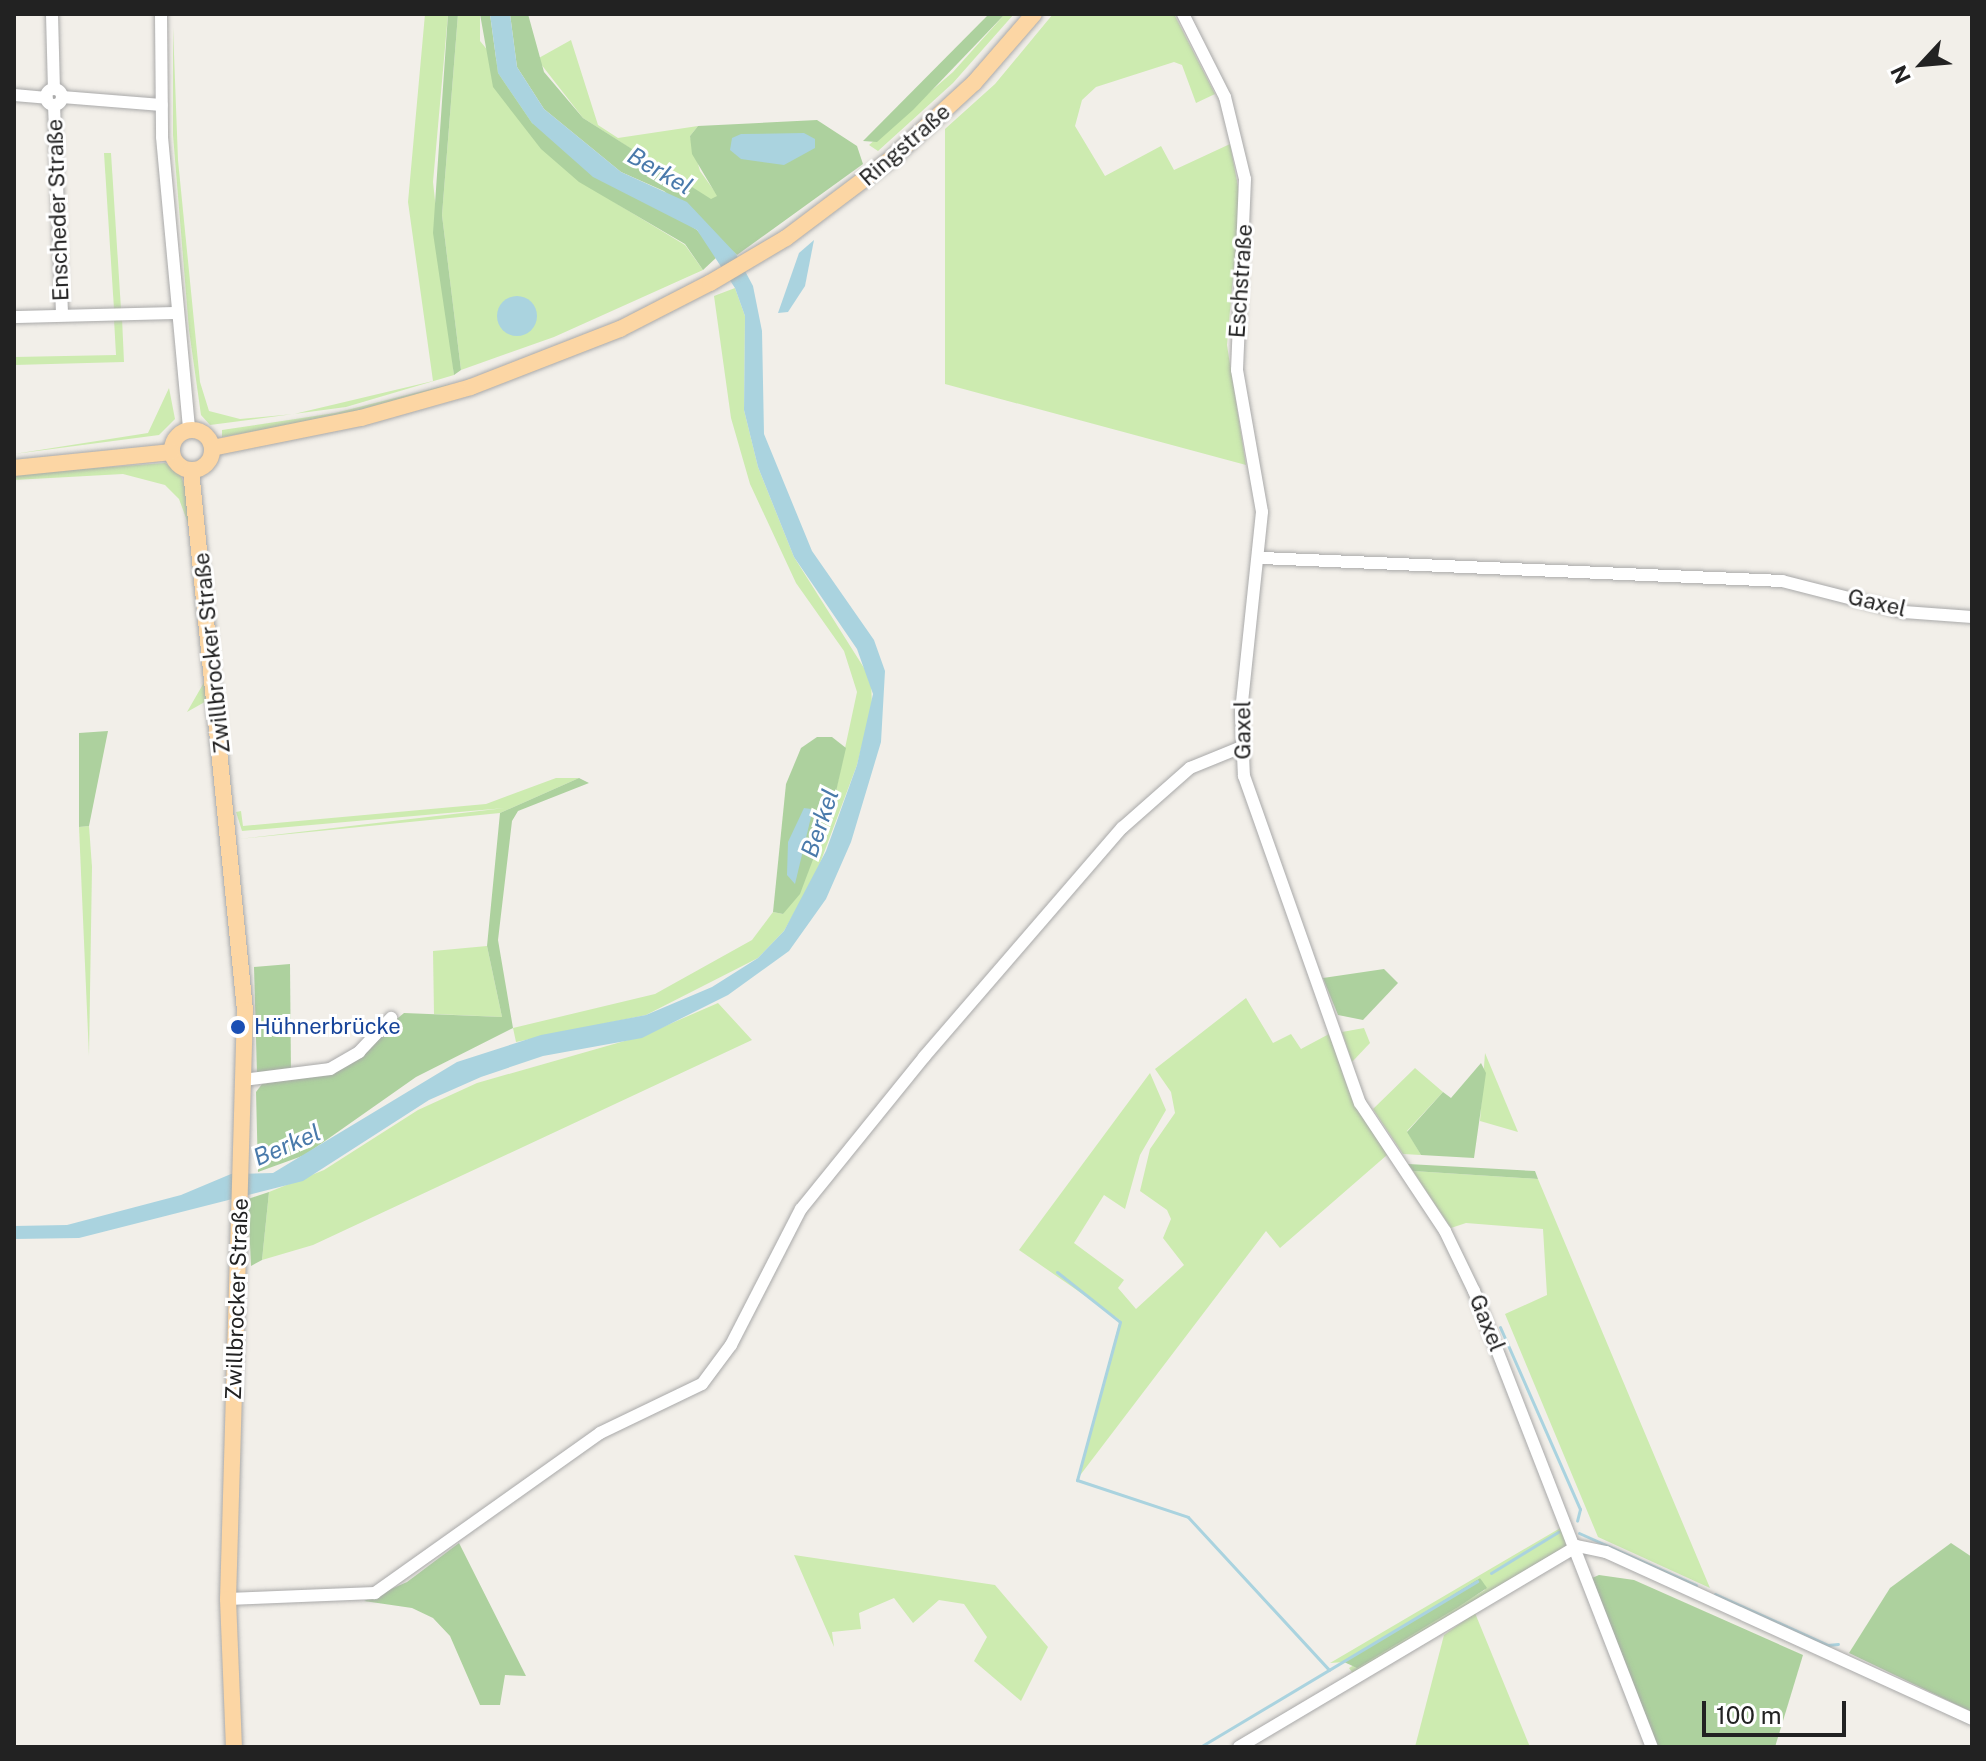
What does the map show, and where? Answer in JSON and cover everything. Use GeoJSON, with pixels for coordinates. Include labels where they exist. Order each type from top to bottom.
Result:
{"type":"FeatureCollection","features":[{"type":"Feature","properties":{"kind":"main road","name":"Ringstraße"},"geometry":{"type":"LineString","coordinates":[[212,448],[331,425],[471,387],[610,333],[710,283],[758,254],[906,147],[1034,14]]}},
{"type":"Feature","properties":{"kind":"main road"},"geometry":{"type":"LineString","coordinates":[[189,430],[206,436],[212,448],[206,464],[191,470],[176,463],[171,452],[178,435],[189,430]]}},
{"type":"Feature","properties":{"kind":"main road"},"geometry":{"type":"LineString","coordinates":[[14,468],[171,452]]}},
{"type":"Feature","properties":{"kind":"main road","name":"Zwillbrocker Straße"},"geometry":{"type":"LineString","coordinates":[[191,470],[243,969],[243,1080],[228,1599],[234,1747]]}},
{"type":"Feature","properties":{"kind":"street","name":"Enscheder Straße"},"geometry":{"type":"LineString","coordinates":[[52,14],[62,315]]}},
{"type":"Feature","properties":{"kind":"street"},"geometry":{"type":"LineString","coordinates":[[161,14],[162,105],[189,430]]}},
{"type":"Feature","properties":{"kind":"street","name":"Eschstraße"},"geometry":{"type":"LineString","coordinates":[[1183,14],[1225,97],[1245,179],[1237,370],[1258,476],[1262,558]]}},
{"type":"Feature","properties":{"kind":"street"},"geometry":{"type":"LineString","coordinates":[[14,95],[162,105]]}},
{"type":"Feature","properties":{"kind":"street","name":"Enscheder Straße"},"geometry":{"type":"LineString","coordinates":[[14,317],[178,313]]}},
{"type":"Feature","properties":{"kind":"street","name":"Gaxel"},"geometry":{"type":"LineString","coordinates":[[1652,1747],[1577,1546],[1459,1259],[1360,1103],[1239,748],[1262,558],[1753,579],[1904,612],[1972,617]]}},
{"type":"Feature","properties":{"kind":"street"},"geometry":{"type":"LineString","coordinates":[[228,1599],[375,1593],[600,1433],[702,1384],[731,1345],[801,1209],[934,1045],[1122,828],[1190,768],[1239,748]]}},
{"type":"Feature","properties":{"kind":"street"},"geometry":{"type":"LineString","coordinates":[[243,1080],[330,1069],[359,1052],[391,1018]]}},
{"type":"Feature","properties":{"kind":"street"},"geometry":{"type":"LineString","coordinates":[[1239,1747],[1577,1546],[1606,1552],[1972,1719]]}},
{"type":"Feature","properties":{"kind":"green space"},"geometry":{"type":"Polygon","coordinates":[[[425,14],[448,14],[433,182],[454,375],[346,407],[295,414],[433,381],[408,202],[425,14]]]}},
{"type":"Feature","properties":{"kind":"green space"},"geometry":{"type":"Polygon","coordinates":[[[448,14],[458,14],[442,215],[461,370],[454,375],[433,233],[448,14]]]}},
{"type":"Feature","properties":{"kind":"green space"},"geometry":{"type":"Polygon","coordinates":[[[458,14],[480,14],[480,41],[614,202],[685,245],[703,270],[554,337],[461,370],[442,215],[458,14]]]}},
{"type":"Feature","properties":{"kind":"green space"},"geometry":{"type":"Polygon","coordinates":[[[480,14],[490,14],[498,73],[532,123],[697,230],[718,256],[703,270],[685,244],[579,182],[541,149],[493,87],[480,14]]]}},
{"type":"Feature","properties":{"kind":"green space"},"geometry":{"type":"Polygon","coordinates":[[[510,14],[528,14],[544,72],[583,118],[711,199],[717,196],[692,154],[690,136],[698,126],[817,120],[857,146],[863,164],[737,255],[664,191],[621,172],[544,109],[517,67],[510,14]]]}},
{"type":"Feature","properties":{"kind":"green space"},"geometry":{"type":"Polygon","coordinates":[[[989,14],[1005,14],[913,110],[877,142],[863,141],[989,14]]]}},
{"type":"Feature","properties":{"kind":"green space"},"geometry":{"type":"Polygon","coordinates":[[[1005,14],[1014,14],[953,83],[878,151],[869,145],[953,72],[1005,14]]]}},
{"type":"Feature","properties":{"kind":"green space"},"geometry":{"type":"Polygon","coordinates":[[[1053,14],[1174,14],[1215,94],[1196,103],[1182,65],[1174,62],[1096,87],[1082,100],[1075,126],[1105,176],[1161,146],[1174,170],[1230,144],[1240,197],[1227,345],[1246,465],[945,384],[945,129],[995,84],[1053,14]]]}},
{"type":"Feature","properties":{"kind":"green space"},"geometry":{"type":"Polygon","coordinates":[[[173,27],[178,160],[200,382],[209,411],[240,419],[291,414],[210,425],[201,415],[189,330],[173,135],[173,27]]]}},
{"type":"Feature","properties":{"kind":"green space"},"geometry":{"type":"Polygon","coordinates":[[[571,40],[598,125],[618,138],[698,126],[690,136],[700,171],[718,196],[711,200],[583,118],[537,59],[571,40]]]}},
{"type":"Feature","properties":{"kind":"green space"},"geometry":{"type":"Polygon","coordinates":[[[104,153],[111,153],[121,309],[114,309],[104,153]]]}},
{"type":"Feature","properties":{"kind":"green space"},"geometry":{"type":"Polygon","coordinates":[[[735,288],[745,316],[744,410],[758,467],[794,557],[871,679],[872,706],[857,765],[816,874],[784,931],[758,958],[646,1015],[516,1042],[513,1028],[655,994],[752,940],[773,912],[783,914],[832,809],[857,692],[844,651],[796,583],[750,484],[731,418],[714,296],[735,288]]]}},
{"type":"Feature","properties":{"kind":"green space"},"geometry":{"type":"Polygon","coordinates":[[[122,318],[124,362],[14,365],[14,357],[116,355],[114,319],[122,318]]]}},
{"type":"Feature","properties":{"kind":"green space"},"geometry":{"type":"Polygon","coordinates":[[[451,384],[391,407],[222,437],[222,430],[335,413],[451,384]]]}},
{"type":"Feature","properties":{"kind":"green space"},"geometry":{"type":"Polygon","coordinates":[[[169,388],[175,419],[159,435],[14,454],[148,433],[169,388]]]}},
{"type":"Feature","properties":{"kind":"green space"},"geometry":{"type":"Polygon","coordinates":[[[165,463],[180,473],[188,495],[210,699],[187,712],[206,679],[189,526],[179,499],[165,485],[123,474],[14,480],[14,474],[165,463]]]}},
{"type":"Feature","properties":{"kind":"green space"},"geometry":{"type":"Polygon","coordinates":[[[108,731],[89,826],[79,827],[79,733],[108,731]]]}},
{"type":"Feature","properties":{"kind":"green space"},"geometry":{"type":"Polygon","coordinates":[[[817,737],[832,737],[846,748],[832,809],[800,894],[783,914],[773,912],[786,784],[801,748],[817,737]]]}},
{"type":"Feature","properties":{"kind":"green space"},"geometry":{"type":"Polygon","coordinates":[[[556,778],[579,778],[500,813],[239,839],[505,808],[242,831],[236,812],[241,811],[243,826],[486,804],[556,778]]]}},
{"type":"Feature","properties":{"kind":"green space"},"geometry":{"type":"Polygon","coordinates":[[[579,778],[589,783],[518,811],[512,821],[498,940],[513,1028],[416,1077],[305,1155],[258,1172],[256,1092],[262,1084],[331,1073],[404,1013],[502,1017],[487,946],[500,813],[579,778]]]}},
{"type":"Feature","properties":{"kind":"green space"},"geometry":{"type":"Polygon","coordinates":[[[89,826],[92,867],[89,1056],[79,827],[89,826]]]}},
{"type":"Feature","properties":{"kind":"green space"},"geometry":{"type":"Polygon","coordinates":[[[487,946],[502,1017],[434,1014],[433,951],[487,946]]]}},
{"type":"Feature","properties":{"kind":"green space"},"geometry":{"type":"Polygon","coordinates":[[[290,964],[291,1074],[257,1074],[254,967],[290,964]]]}},
{"type":"Feature","properties":{"kind":"green space"},"geometry":{"type":"Polygon","coordinates":[[[1384,969],[1398,983],[1363,1020],[1338,1015],[1323,978],[1384,969]]]}},
{"type":"Feature","properties":{"kind":"green space"},"geometry":{"type":"Polygon","coordinates":[[[1246,998],[1273,1043],[1291,1034],[1301,1049],[1329,1034],[1348,1089],[1387,1155],[1280,1248],[1266,1231],[1078,1478],[1120,1320],[1019,1250],[1150,1073],[1166,1110],[1140,1155],[1125,1209],[1104,1195],[1074,1243],[1124,1280],[1118,1288],[1136,1309],[1184,1265],[1163,1238],[1171,1219],[1167,1210],[1140,1191],[1150,1149],[1175,1113],[1171,1092],[1155,1069],[1246,998]]]}},
{"type":"Feature","properties":{"kind":"green space"},"geometry":{"type":"Polygon","coordinates":[[[718,1003],[752,1040],[313,1245],[262,1260],[269,1192],[324,1170],[418,1110],[477,1083],[642,1036],[718,1003]]]}},
{"type":"Feature","properties":{"kind":"green space"},"geometry":{"type":"Polygon","coordinates":[[[1364,1028],[1370,1043],[1352,1062],[1342,1032],[1364,1028]]]}},
{"type":"Feature","properties":{"kind":"green space"},"geometry":{"type":"Polygon","coordinates":[[[1485,1053],[1518,1132],[1480,1121],[1485,1053]]]}},
{"type":"Feature","properties":{"kind":"green space"},"geometry":{"type":"Polygon","coordinates":[[[1481,1063],[1486,1073],[1474,1158],[1421,1155],[1407,1132],[1443,1092],[1451,1098],[1481,1063]]]}},
{"type":"Feature","properties":{"kind":"green space"},"geometry":{"type":"Polygon","coordinates":[[[1415,1068],[1443,1092],[1407,1131],[1421,1155],[1403,1154],[1373,1109],[1415,1068]]]}},
{"type":"Feature","properties":{"kind":"green space"},"geometry":{"type":"Polygon","coordinates":[[[1408,1164],[1535,1171],[1538,1179],[1413,1171],[1408,1164]]]}},
{"type":"Feature","properties":{"kind":"green space"},"geometry":{"type":"Polygon","coordinates":[[[1413,1171],[1538,1179],[1710,1588],[1598,1537],[1505,1314],[1547,1295],[1543,1229],[1466,1223],[1451,1228],[1413,1171]]]}},
{"type":"Feature","properties":{"kind":"green space"},"geometry":{"type":"Polygon","coordinates":[[[269,1192],[262,1260],[251,1266],[248,1199],[269,1192]]]}},
{"type":"Feature","properties":{"kind":"green space"},"geometry":{"type":"Polygon","coordinates":[[[1562,1527],[1566,1546],[1354,1675],[1349,1668],[1485,1590],[1480,1578],[1344,1662],[1330,1663],[1562,1527]]]}},
{"type":"Feature","properties":{"kind":"green space"},"geometry":{"type":"Polygon","coordinates":[[[459,1543],[526,1676],[505,1675],[500,1705],[480,1705],[450,1636],[433,1618],[412,1608],[364,1601],[407,1582],[459,1543]]]}},
{"type":"Feature","properties":{"kind":"green space"},"geometry":{"type":"Polygon","coordinates":[[[1951,1543],[1972,1557],[1972,1712],[1849,1653],[1890,1588],[1951,1543]]]}},
{"type":"Feature","properties":{"kind":"green space"},"geometry":{"type":"Polygon","coordinates":[[[794,1555],[995,1585],[1048,1647],[1021,1701],[974,1661],[987,1637],[964,1604],[939,1600],[913,1623],[894,1598],[859,1613],[861,1629],[832,1632],[834,1647],[794,1555]]]}},
{"type":"Feature","properties":{"kind":"green space"},"geometry":{"type":"Polygon","coordinates":[[[1599,1575],[1634,1580],[1803,1655],[1775,1747],[1657,1747],[1592,1578],[1599,1575]]]}},
{"type":"Feature","properties":{"kind":"green space"},"geometry":{"type":"Polygon","coordinates":[[[1480,1578],[1487,1588],[1458,1607],[1357,1668],[1344,1662],[1480,1578]]]}},
{"type":"Feature","properties":{"kind":"green space"},"geometry":{"type":"Polygon","coordinates":[[[1475,1613],[1530,1747],[1415,1747],[1444,1635],[1475,1613]]]}},
{"type":"Feature","properties":{"kind":"water"},"geometry":{"type":"Polygon","coordinates":[[[490,14],[510,14],[517,67],[544,109],[621,172],[687,202],[736,254],[753,286],[762,331],[764,434],[812,551],[874,640],[885,671],[881,742],[851,842],[826,899],[789,951],[728,995],[642,1038],[543,1056],[481,1077],[429,1100],[303,1181],[79,1238],[14,1239],[14,1226],[67,1225],[181,1195],[231,1174],[273,1173],[457,1062],[541,1035],[646,1015],[712,987],[758,958],[784,931],[826,851],[857,765],[873,694],[857,649],[794,557],[758,467],[744,410],[745,316],[735,288],[697,230],[593,177],[532,123],[498,73],[490,14]]]}},
{"type":"Feature","properties":{"kind":"water"},"geometry":{"type":"Polygon","coordinates":[[[804,133],[815,139],[815,148],[784,165],[741,159],[730,150],[732,138],[741,134],[804,133]]]}},
{"type":"Feature","properties":{"kind":"water"},"geometry":{"type":"Polygon","coordinates":[[[814,240],[805,286],[788,312],[778,313],[799,253],[814,240]]]}},
{"type":"Feature","properties":{"kind":"water"},"geometry":{"type":"Polygon","coordinates":[[[517,296],[531,302],[537,316],[531,330],[517,336],[503,330],[497,316],[503,302],[517,296]]]}},
{"type":"Feature","properties":{"kind":"water"},"geometry":{"type":"Polygon","coordinates":[[[804,808],[811,809],[811,817],[795,884],[787,875],[788,842],[804,808]]]}},
{"type":"Feature","properties":{"kind":"waterway"},"geometry":{"type":"LineString","coordinates":[[1057,1272],[1120,1322],[1077,1480],[1188,1517],[1329,1670]]}},
{"type":"Feature","properties":{"kind":"waterway"},"geometry":{"type":"LineString","coordinates":[[1500,1327],[1580,1509],[1577,1521]]}},
{"type":"Feature","properties":{"kind":"waterway"},"geometry":{"type":"LineString","coordinates":[[1491,1573],[1558,1532]]}},
{"type":"Feature","properties":{"kind":"waterway"},"geometry":{"type":"LineString","coordinates":[[1579,1533],[1696,1585]]}},
{"type":"Feature","properties":{"kind":"waterway"},"geometry":{"type":"LineString","coordinates":[[1200,1747],[1477,1581]]}},
{"type":"Feature","properties":{"kind":"waterway"},"geometry":{"type":"LineString","coordinates":[[1715,1594],[1828,1645],[1838,1644]]}},
{"type":"Feature","properties":{"kind":"place","name":"Hühnerbrücke"},"geometry":{"type":"Point","coordinates":[238,1027]}},
{"type":"Feature","properties":{"kind":"water label","name":"Berkel"},"geometry":{"type":"Point","coordinates":[660,171]}},
{"type":"Feature","properties":{"kind":"water label","name":"Berkel"},"geometry":{"type":"Point","coordinates":[820,823]}},
{"type":"Feature","properties":{"kind":"water label","name":"Berkel"},"geometry":{"type":"Point","coordinates":[287,1145]}}]}
